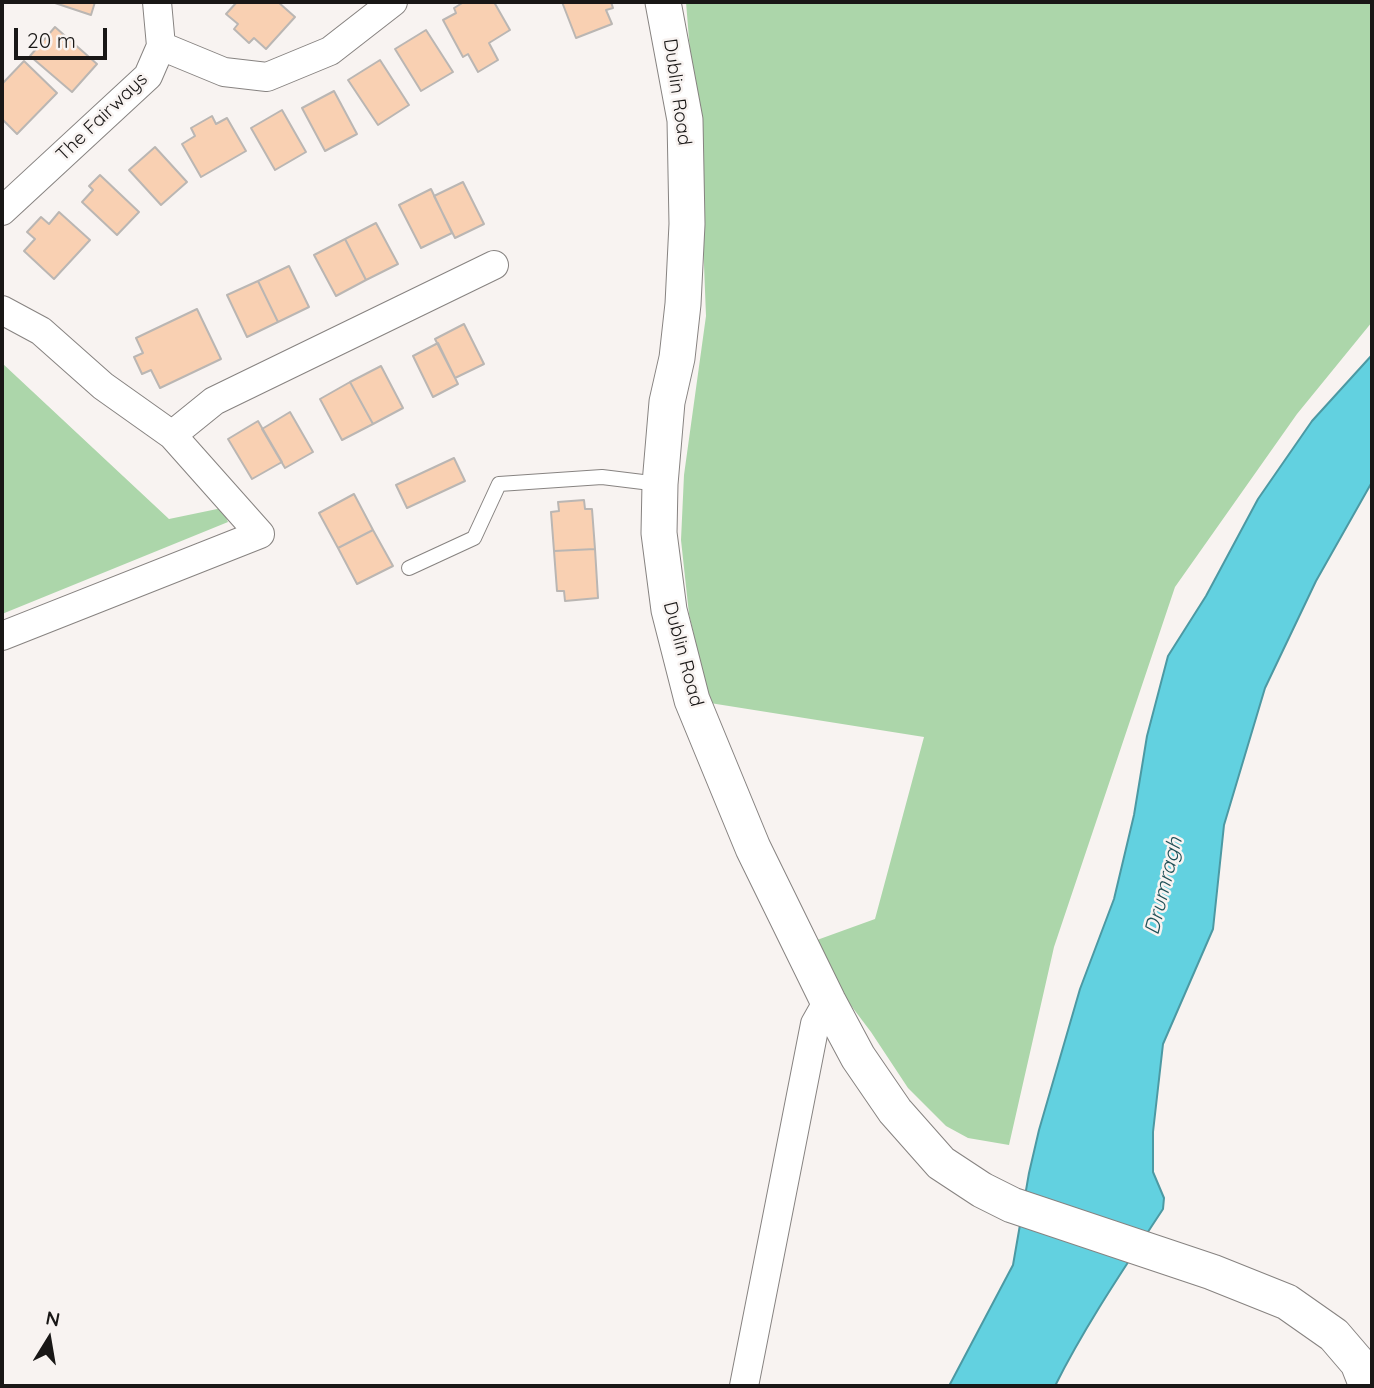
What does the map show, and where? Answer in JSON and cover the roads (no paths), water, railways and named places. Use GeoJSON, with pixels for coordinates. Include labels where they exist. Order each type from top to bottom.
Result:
{"type":"FeatureCollection","features":[{"type":"Feature","properties":{"kind":"street","name":"The Fairways"},"geometry":{"type":"LineString","coordinates":[[2,211],[149,76],[161,46],[157,2]]}},
{"type":"Feature","properties":{"kind":"street"},"geometry":{"type":"LineString","coordinates":[[161,46],[224,72],[267,77],[330,51],[393,2]]}},
{"type":"Feature","properties":{"kind":"street","name":"Dublin Road"},"geometry":{"type":"LineString","coordinates":[[663,2],[685,120],[687,224],[683,304],[677,358],[667,402],[660,484],[659,533],[669,610],[692,699],[753,848],[828,1001],[858,1056],[895,1111],[941,1163],[1012,1206],[1212,1272],[1287,1302],[1334,1335],[1357,1363],[1367,1386]]}},
{"type":"Feature","properties":{"kind":"street"},"geometry":{"type":"LineString","coordinates":[[172,435],[214,401],[494,265]]}},
{"type":"Feature","properties":{"kind":"street"},"geometry":{"type":"LineString","coordinates":[[2,310],[41,331],[103,386],[172,435],[260,534],[2,636]]}},
{"type":"Feature","properties":{"kind":"street"},"geometry":{"type":"LineString","coordinates":[[744,1386],[814,1024],[828,1001]]}},
{"type":"Feature","properties":{"kind":"lane"},"geometry":{"type":"LineString","coordinates":[[409,568],[474,538],[499,484],[602,477],[660,484]]}},
{"type":"Feature","properties":{"kind":"water","name":"Drumragh"},"geometry":{"type":"Polygon","coordinates":[[[1372,355],[1372,482],[1316,581],[1265,688],[1224,825],[1213,929],[1163,1044],[1153,1132],[1153,1172],[1164,1198],[1163,1209],[1093,1318],[1055,1386],[949,1386],[1013,1265],[1039,1130],[1080,989],[1114,899],[1134,815],[1147,736],[1168,656],[1206,596],[1258,499],[1312,421],[1372,355]]]}}]}
